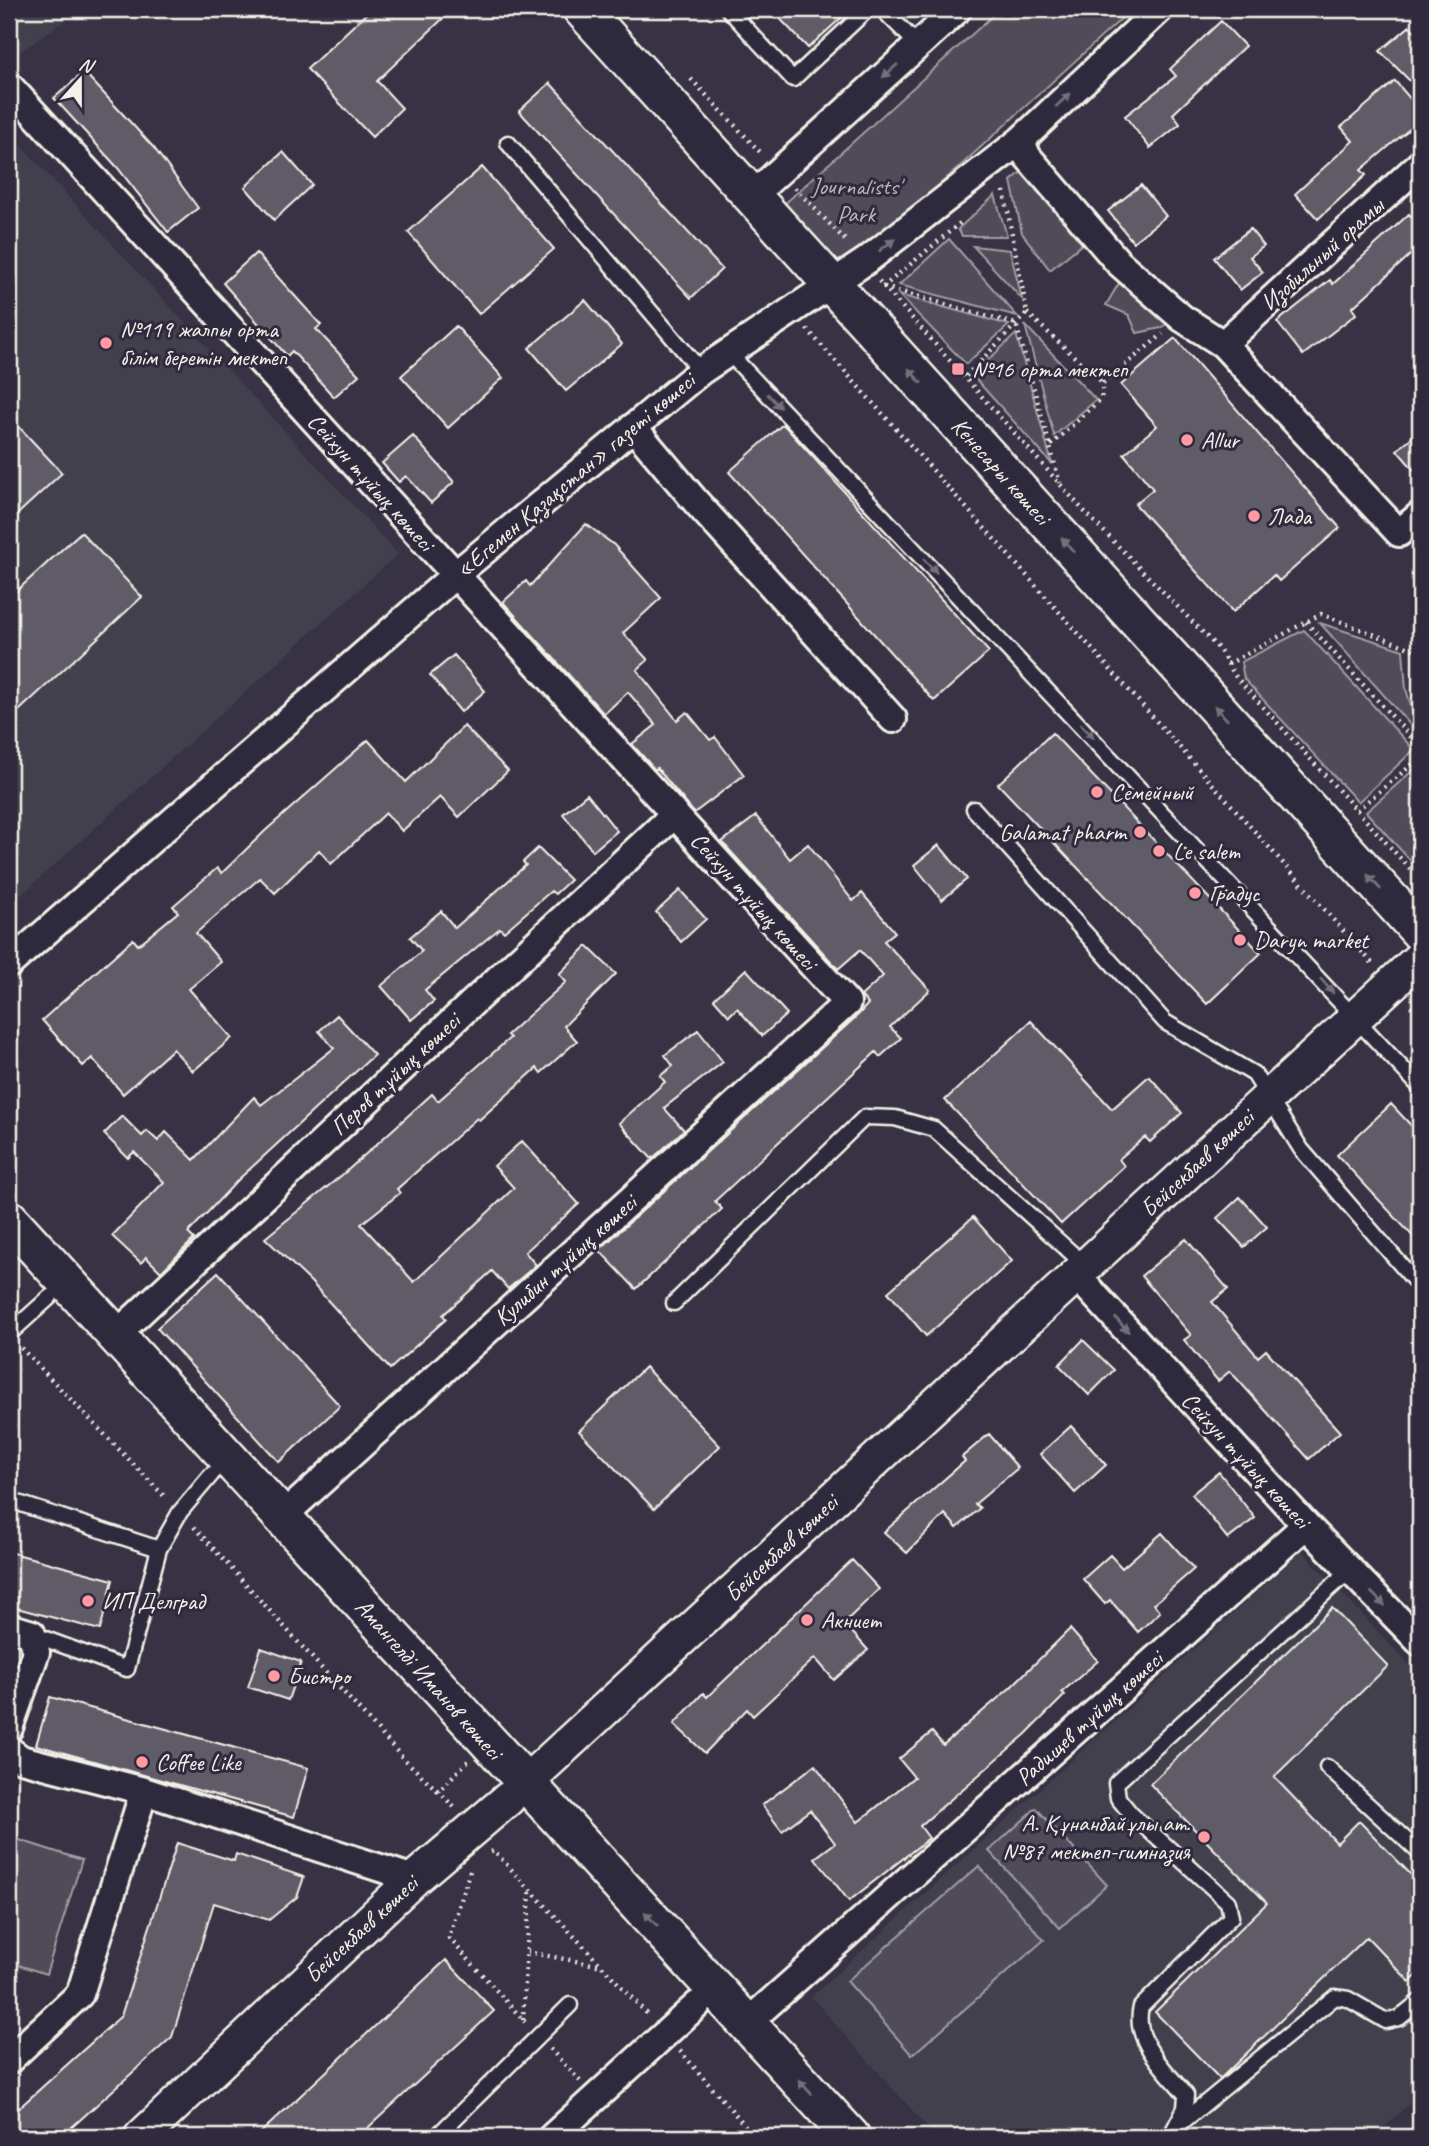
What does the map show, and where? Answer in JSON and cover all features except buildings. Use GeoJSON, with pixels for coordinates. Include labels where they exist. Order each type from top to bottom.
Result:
{"type":"FeatureCollection","features":[{"type":"Feature","properties":{"kind":"main road","name":"Кенесары көшесі"},"geometry":{"type":"LineString","coordinates":[[582,9],[1420,932]]}},
{"type":"Feature","properties":{"kind":"main road","name":"Амангелді Иманов көшесі"},"geometry":{"type":"LineString","coordinates":[[9,1219],[282,1517],[697,2005],[818,2137]]}},
{"type":"Feature","properties":{"kind":"main road","name":"Амангелді Иманов көшесі"},"geometry":{"type":"LineString","coordinates":[[9,1252],[212,1474],[516,1791],[747,2023],[850,2137]]}},
{"type":"Feature","properties":{"kind":"street"},"geometry":{"type":"LineString","coordinates":[[752,196],[958,9]]}},
{"type":"Feature","properties":{"kind":"street","name":"«Егемен Қазақстан» газеті көшесі"},"geometry":{"type":"LineString","coordinates":[[9,964],[455,575],[727,351],[866,261],[1021,140],[1160,9]]}},
{"type":"Feature","properties":{"kind":"street","name":"Сейхун тұйық көшесі"},"geometry":{"type":"LineString","coordinates":[[9,86],[847,1003]]}},
{"type":"Feature","properties":{"kind":"street"},"geometry":{"type":"LineString","coordinates":[[1021,140],[1027,156],[1118,262],[1182,318],[1223,344],[1399,533],[1420,515]]}},
{"type":"Feature","properties":{"kind":"street","name":"Изобильный орамы"},"geometry":{"type":"LineString","coordinates":[[1223,344],[1420,164]]}},
{"type":"Feature","properties":{"kind":"street"},"geometry":{"type":"LineString","coordinates":[[634,427],[697,503],[893,719]]}},
{"type":"Feature","properties":{"kind":"street","name":"Перов тұйық көшесі"},"geometry":{"type":"LineString","coordinates":[[116,1335],[675,814]]}},
{"type":"Feature","properties":{"kind":"street","name":"Бейсекбаев көшесі"},"geometry":{"type":"LineString","coordinates":[[152,2134],[414,1879],[516,1791],[1420,957]]}},
{"type":"Feature","properties":{"kind":"street","name":"Кулибин тұйық көшесі"},"geometry":{"type":"LineString","coordinates":[[282,1517],[847,1003]]}},
{"type":"Feature","properties":{"kind":"street","name":"Сейхун тұйық көшесі"},"geometry":{"type":"LineString","coordinates":[[1081,1270],[1306,1525],[1420,1642]]}},
{"type":"Feature","properties":{"kind":"street","name":"Радищев тұйық көшесі"},"geometry":{"type":"LineString","coordinates":[[747,2023],[1306,1525]]}},
{"type":"Feature","properties":{"kind":"street"},"geometry":{"type":"LineString","coordinates":[[9,1728],[36,1652],[20,1631]]}},
{"type":"Feature","properties":{"kind":"street"},"geometry":{"type":"LineString","coordinates":[[9,1751],[21,1759],[144,1791],[414,1879]]}},
{"type":"Feature","properties":{"kind":"street"},"geometry":{"type":"LineString","coordinates":[[9,2060],[80,1994],[144,1791]]}},
{"type":"Feature","properties":{"kind":"street"},"geometry":{"type":"LineString","coordinates":[[552,2137],[697,2005]]}},
{"type":"Feature","properties":{"kind":"lane"},"geometry":{"type":"LineString","coordinates":[[728,9],[793,79],[868,9]]}},
{"type":"Feature","properties":{"kind":"lane"},"geometry":{"type":"LineString","coordinates":[[883,9],[918,45]]}},
{"type":"Feature","properties":{"kind":"lane"},"geometry":{"type":"LineString","coordinates":[[508,143],[701,371]]}},
{"type":"Feature","properties":{"kind":"lane"},"geometry":{"type":"LineString","coordinates":[[727,351],[1327,985],[1353,1018],[1420,1087]]}},
{"type":"Feature","properties":{"kind":"lane"},"geometry":{"type":"LineString","coordinates":[[974,809],[1165,1023],[1254,1074],[1301,1149],[1420,1287]]}},
{"type":"Feature","properties":{"kind":"lane"},"geometry":{"type":"LineString","coordinates":[[674,1303],[865,1116],[895,1118],[934,1129],[1081,1270]]}},
{"type":"Feature","properties":{"kind":"lane"},"geometry":{"type":"LineString","coordinates":[[13,1340],[50,1297]]}},
{"type":"Feature","properties":{"kind":"lane"},"geometry":{"type":"LineString","coordinates":[[20,1631],[127,1670],[159,1549],[180,1512],[212,1474]]}},
{"type":"Feature","properties":{"kind":"lane"},"geometry":{"type":"LineString","coordinates":[[9,1500],[159,1549]]}},
{"type":"Feature","properties":{"kind":"lane"},"geometry":{"type":"LineString","coordinates":[[1172,2133],[1185,2108],[1186,2095],[1144,2041],[1137,2021],[1141,2007],[1231,1917],[1228,1902],[1131,1814],[1118,1798],[1116,1783],[1349,1570]]}},
{"type":"Feature","properties":{"kind":"lane"},"geometry":{"type":"LineString","coordinates":[[1327,1767],[1420,1853]]}},
{"type":"Feature","properties":{"kind":"lane"},"geometry":{"type":"LineString","coordinates":[[1172,2133],[1335,1997],[1348,1999],[1387,2021],[1399,2018],[1420,2001]]}},
{"type":"Feature","properties":{"kind":"lane"},"geometry":{"type":"LineString","coordinates":[[436,2137],[570,2005]]}},
{"type":"Feature","properties":{"kind":"path"},"geometry":{"type":"LineString","coordinates":[[688,76],[866,261],[883,287],[966,376],[1060,485],[1219,649],[1236,677],[1420,878]]}},
{"type":"Feature","properties":{"kind":"path"},"geometry":{"type":"LineString","coordinates":[[1002,181],[1027,313],[1103,383]]}},
{"type":"Feature","properties":{"kind":"path"},"geometry":{"type":"LineString","coordinates":[[883,287],[1016,324]]}},
{"type":"Feature","properties":{"kind":"path"},"geometry":{"type":"LineString","coordinates":[[790,310],[1420,1016]]}},
{"type":"Feature","properties":{"kind":"path"},"geometry":{"type":"LineString","coordinates":[[966,376],[1027,313]]}},
{"type":"Feature","properties":{"kind":"path"},"geometry":{"type":"LineString","coordinates":[[1051,445],[1101,399],[1103,383],[1182,318]]}},
{"type":"Feature","properties":{"kind":"path"},"geometry":{"type":"LineString","coordinates":[[1016,324],[1060,485]]}},
{"type":"Feature","properties":{"kind":"path"},"geometry":{"type":"LineString","coordinates":[[1228,664],[1321,614],[1420,652]]}},
{"type":"Feature","properties":{"kind":"path"},"geometry":{"type":"LineString","coordinates":[[1306,622],[1420,747]]}},
{"type":"Feature","properties":{"kind":"path"},"geometry":{"type":"LineString","coordinates":[[1357,810],[1420,758]]}},
{"type":"Feature","properties":{"kind":"path"},"geometry":{"type":"LineString","coordinates":[[13,1340],[180,1512],[402,1758],[438,1791]]}},
{"type":"Feature","properties":{"kind":"path"},"geometry":{"type":"LineString","coordinates":[[523,2020],[530,1890]]}},
{"type":"Feature","properties":{"kind":"path"},"geometry":{"type":"LineString","coordinates":[[527,1952],[602,1967]]}},
{"type":"Feature","properties":{"kind":"shaded area"},"geometry":{"type":"Polygon","coordinates":[[[9,9],[81,9],[9,60],[9,9]]]}},
{"type":"Feature","properties":{"kind":"shaded area","name":"№119 жалпы орта білім беретін мектеп"},"geometry":{"type":"Polygon","coordinates":[[[9,132],[398,554],[9,906],[9,132]]]}},
{"type":"Feature","properties":{"kind":"shaded area","name":"А. Құнанбайұлы ат. №87 мектеп-гимназия"},"geometry":{"type":"Polygon","coordinates":[[[1302,1551],[1420,1676],[1420,2094],[1373,2137],[936,2137],[811,1997],[1302,1551]]]}},
{"type":"Feature","properties":{"kind":"green space","name":"Journalists' Park"},"geometry":{"type":"Polygon","coordinates":[[[1000,9],[1132,9],[844,272],[781,207],[1000,9]]]}},
{"type":"Feature","properties":{"kind":"green space"},"geometry":{"type":"Polygon","coordinates":[[[1024,170],[1082,244],[1050,270],[1022,233],[1011,181],[1024,170]]]}},
{"type":"Feature","properties":{"kind":"green space"},"geometry":{"type":"Polygon","coordinates":[[[995,195],[1007,236],[962,236],[958,229],[995,195]]]}},
{"type":"Feature","properties":{"kind":"green space"},"geometry":{"type":"Polygon","coordinates":[[[949,239],[1017,316],[899,285],[949,239]]]}},
{"type":"Feature","properties":{"kind":"green space"},"geometry":{"type":"Polygon","coordinates":[[[973,246],[1010,250],[1022,299],[973,246]]]}},
{"type":"Feature","properties":{"kind":"green space"},"geometry":{"type":"Polygon","coordinates":[[[1119,283],[1172,321],[1161,328],[1137,333],[1129,315],[1106,305],[1119,283]]]}},
{"type":"Feature","properties":{"kind":"green space"},"geometry":{"type":"Polygon","coordinates":[[[899,295],[1009,325],[966,364],[899,295]]]}},
{"type":"Feature","properties":{"kind":"green space"},"geometry":{"type":"Polygon","coordinates":[[[1025,325],[1096,400],[1054,436],[1025,325]]]}},
{"type":"Feature","properties":{"kind":"green space"},"geometry":{"type":"Polygon","coordinates":[[[1016,334],[1052,464],[972,375],[1016,334]]]}},
{"type":"Feature","properties":{"kind":"green space"},"geometry":{"type":"Polygon","coordinates":[[[1320,623],[1403,650],[1406,689],[1420,736],[1320,623]]]}},
{"type":"Feature","properties":{"kind":"green space"},"geometry":{"type":"Polygon","coordinates":[[[1304,630],[1414,750],[1358,802],[1244,679],[1241,662],[1304,630]]]}},
{"type":"Feature","properties":{"kind":"green space"},"geometry":{"type":"Polygon","coordinates":[[[1420,764],[1420,866],[1418,869],[1366,812],[1420,764]]]}},
{"type":"Feature","properties":{"kind":"green space"},"geometry":{"type":"Polygon","coordinates":[[[1036,1808],[1107,1885],[1060,1928],[989,1851],[1036,1808]]]}},
{"type":"Feature","properties":{"kind":"green space"},"geometry":{"type":"Polygon","coordinates":[[[10,1837],[82,1860],[46,1974],[9,1962],[10,1837]]]}},
{"type":"Feature","properties":{"kind":"green space"},"geometry":{"type":"Polygon","coordinates":[[[979,1866],[1044,1940],[912,2055],[847,1981],[979,1866]]]}},
{"type":"Feature","properties":{"kind":"place","name":"№119 жалпы орта білім беретін мектеп"},"geometry":{"type":"Point","coordinates":[106,343]}},
{"type":"Feature","properties":{"kind":"place","name":"№16 орта мектеп"},"geometry":{"type":"Point","coordinates":[958,369]}},
{"type":"Feature","properties":{"kind":"place","name":"Allur"},"geometry":{"type":"Point","coordinates":[1187,440]}},
{"type":"Feature","properties":{"kind":"place","name":"Лада"},"geometry":{"type":"Point","coordinates":[1254,516]}},
{"type":"Feature","properties":{"kind":"place","name":"Семейный"},"geometry":{"type":"Point","coordinates":[1097,792]}},
{"type":"Feature","properties":{"kind":"place","name":"Galamat pharm"},"geometry":{"type":"Point","coordinates":[1140,832]}},
{"type":"Feature","properties":{"kind":"place","name":"Le salem"},"geometry":{"type":"Point","coordinates":[1159,851]}},
{"type":"Feature","properties":{"kind":"place","name":"Градус"},"geometry":{"type":"Point","coordinates":[1195,893]}},
{"type":"Feature","properties":{"kind":"place","name":"Daryn market"},"geometry":{"type":"Point","coordinates":[1240,940]}},
{"type":"Feature","properties":{"kind":"place","name":"ИП Делград"},"geometry":{"type":"Point","coordinates":[88,1601]}},
{"type":"Feature","properties":{"kind":"place","name":"Акниет"},"geometry":{"type":"Point","coordinates":[807,1620]}},
{"type":"Feature","properties":{"kind":"place","name":"Бистро"},"geometry":{"type":"Point","coordinates":[274,1676]}},
{"type":"Feature","properties":{"kind":"place","name":"Coffee Like"},"geometry":{"type":"Point","coordinates":[142,1762]}},
{"type":"Feature","properties":{"kind":"place","name":"А. Құнанбайұлы ат. №87 мектеп-гимназия"},"geometry":{"type":"Point","coordinates":[1204,1837]}}]}
